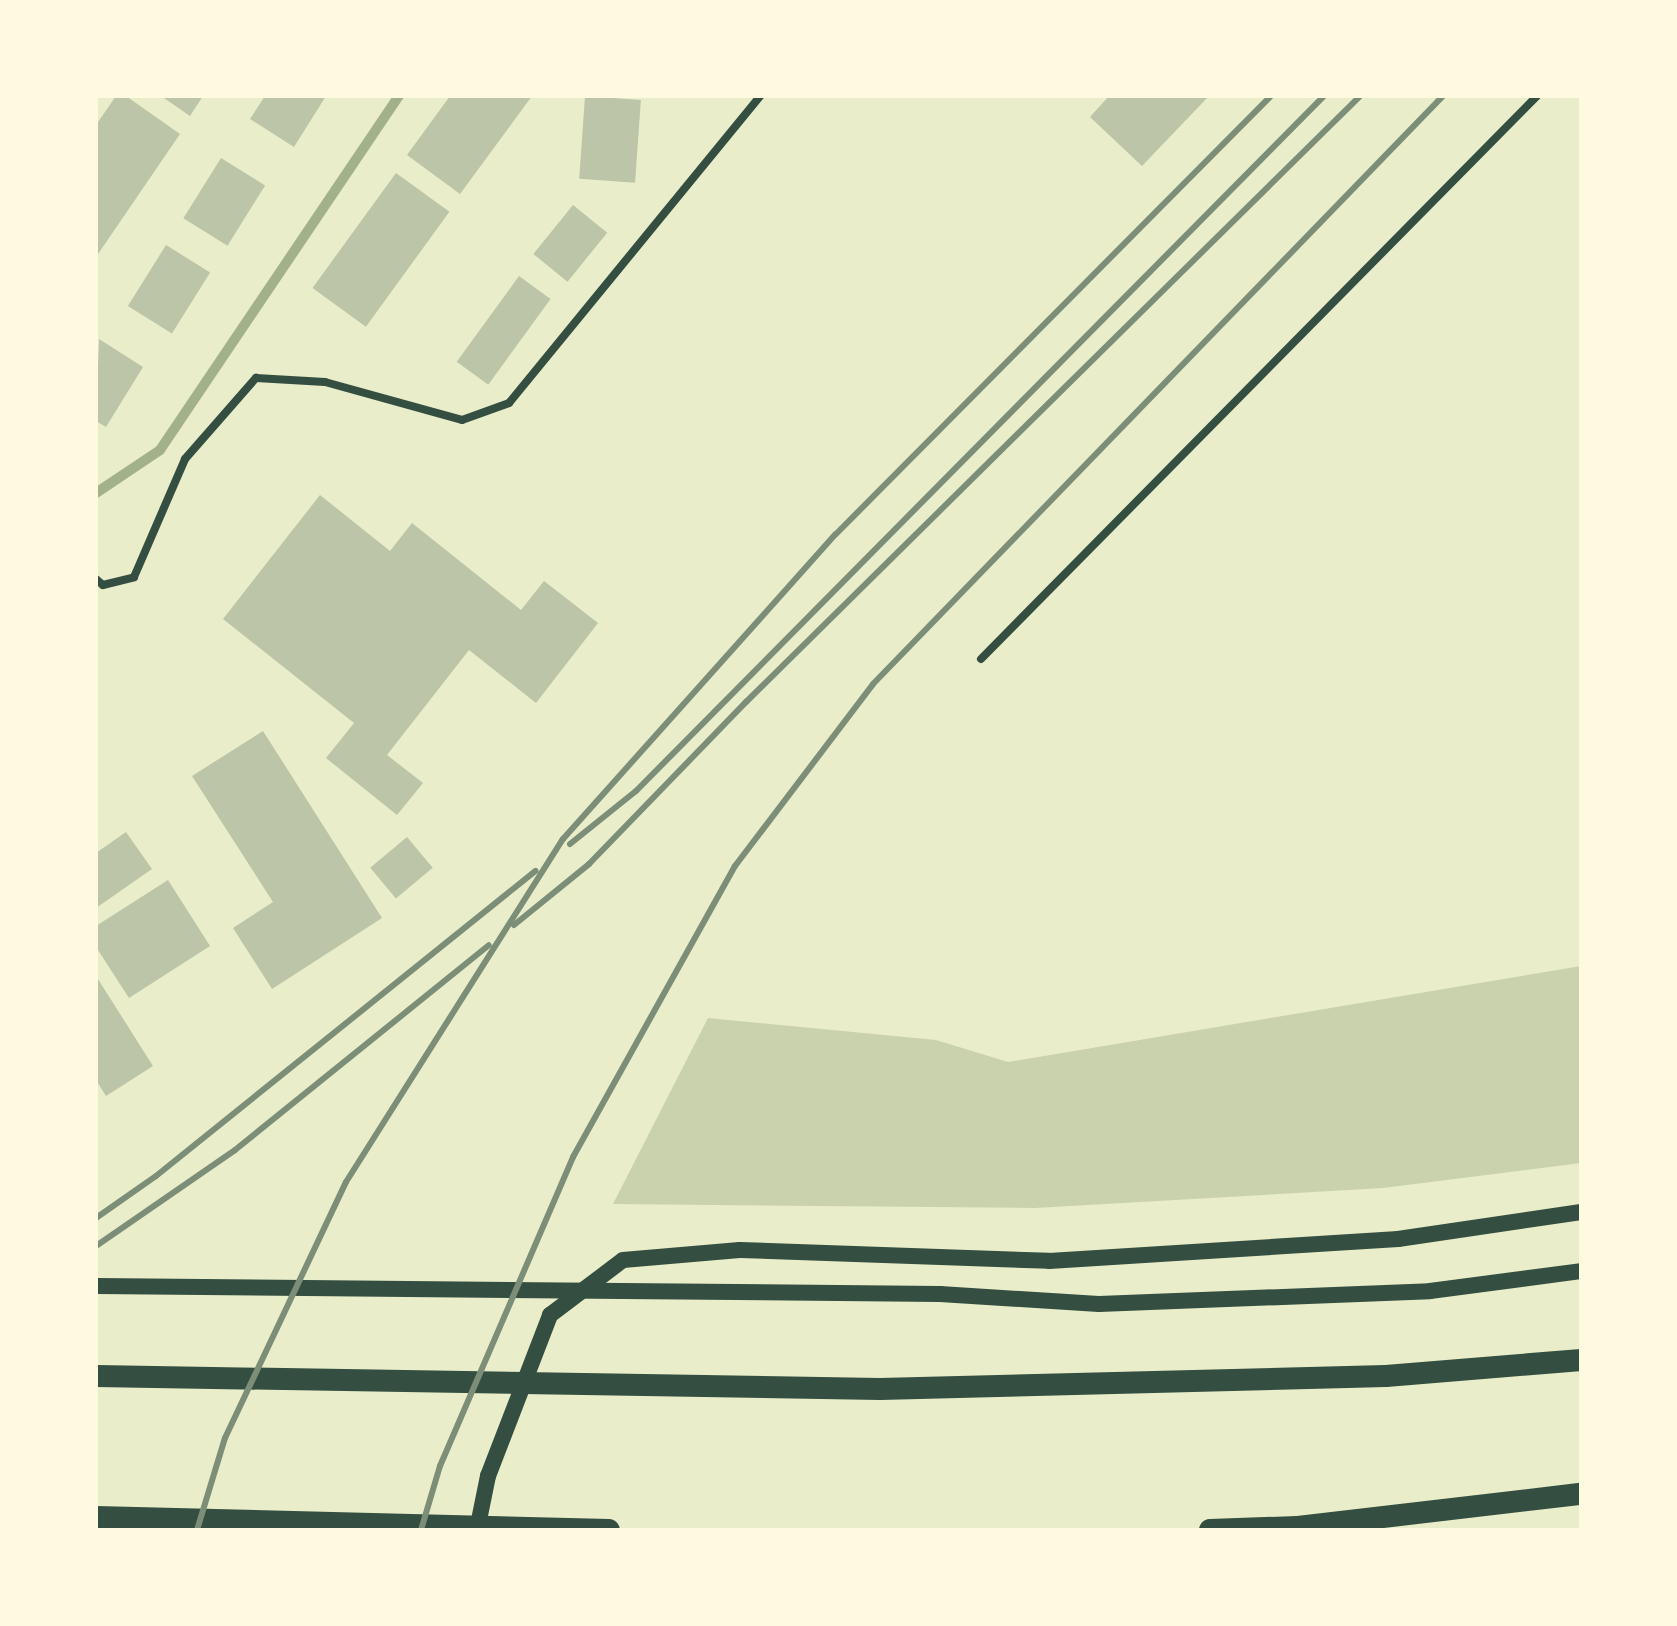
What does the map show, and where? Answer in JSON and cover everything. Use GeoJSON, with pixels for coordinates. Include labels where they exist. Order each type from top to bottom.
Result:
{"type":"FeatureCollection","features":[{"type":"Feature","properties":{"kind":"highway"},"geometry":{"type":"LineString","coordinates":[[96,1376],[880,1389],[1293,1379],[1581,1360]]}},
{"type":"Feature","properties":{"kind":"highway"},"geometry":{"type":"LineString","coordinates":[[1210,1530],[1298,1527],[1581,1494]]}},
{"type":"Feature","properties":{"kind":"highway"},"geometry":{"type":"LineString","coordinates":[[96,1517],[609,1530]]}},
{"type":"Feature","properties":{"kind":"main road"},"geometry":{"type":"LineString","coordinates":[[477,1530],[488,1476],[550,1315],[623,1260],[740,1250],[1049,1261],[1398,1239],[1581,1212]]}},
{"type":"Feature","properties":{"kind":"main road"},"geometry":{"type":"LineString","coordinates":[[96,1286],[940,1294],[1099,1304],[1282,1300],[1430,1291],[1581,1271]]}},
{"type":"Feature","properties":{"kind":"street"},"geometry":{"type":"LineString","coordinates":[[98,584],[134,577],[185,459],[256,378],[325,382],[462,420],[509,403],[760,96]]}},
{"type":"Feature","properties":{"kind":"street"},"geometry":{"type":"LineString","coordinates":[[981,659],[1537,96]]}},
{"type":"Feature","properties":{"kind":"green space"},"geometry":{"type":"Polygon","coordinates":[[[1581,966],[1581,1163],[1383,1188],[1035,1208],[613,1204],[708,1018],[936,1040],[1008,1062],[1581,966]]]}},
{"type":"Feature","properties":{"kind":"building"},"geometry":{"type":"Polygon","coordinates":[[[116,96],[126,96],[180,134],[96,257],[96,125],[116,96]]]}},
{"type":"Feature","properties":{"kind":"building"},"geometry":{"type":"Polygon","coordinates":[[[161,96],[203,96],[190,116],[161,96]]]}},
{"type":"Feature","properties":{"kind":"building"},"geometry":{"type":"Polygon","coordinates":[[[265,96],[326,96],[294,147],[250,119],[265,96]]]}},
{"type":"Feature","properties":{"kind":"building"},"geometry":{"type":"Polygon","coordinates":[[[450,96],[532,96],[460,194],[407,155],[450,96]]]}},
{"type":"Feature","properties":{"kind":"building"},"geometry":{"type":"Polygon","coordinates":[[[585,96],[641,100],[635,183],[579,179],[585,96]]]}},
{"type":"Feature","properties":{"kind":"building"},"geometry":{"type":"Polygon","coordinates":[[[1109,96],[1209,96],[1142,166],[1090,117],[1109,96]]]}},
{"type":"Feature","properties":{"kind":"building"},"geometry":{"type":"Polygon","coordinates":[[[221,158],[265,186],[227,246],[183,218],[221,158]]]}},
{"type":"Feature","properties":{"kind":"building"},"geometry":{"type":"Polygon","coordinates":[[[396,173],[449,212],[366,327],[313,288],[396,173]]]}},
{"type":"Feature","properties":{"kind":"building"},"geometry":{"type":"Polygon","coordinates":[[[573,205],[607,233],[568,282],[533,254],[573,205]]]}},
{"type":"Feature","properties":{"kind":"building"},"geometry":{"type":"Polygon","coordinates":[[[166,245],[210,273],[172,334],[128,306],[166,245]]]}},
{"type":"Feature","properties":{"kind":"building"},"geometry":{"type":"Polygon","coordinates":[[[519,276],[551,299],[488,385],[457,362],[519,276]]]}},
{"type":"Feature","properties":{"kind":"building"},"geometry":{"type":"Polygon","coordinates":[[[99,339],[143,367],[106,427],[96,421],[99,339]]]}},
{"type":"Feature","properties":{"kind":"building"},"geometry":{"type":"Polygon","coordinates":[[[320,495],[390,551],[412,523],[521,610],[544,581],[598,623],[536,703],[469,650],[387,755],[423,783],[397,815],[326,758],[354,723],[223,619],[320,495]]]}},
{"type":"Feature","properties":{"kind":"building"},"geometry":{"type":"Polygon","coordinates":[[[263,731],[382,918],[272,989],[233,928],[273,902],[192,776],[263,731]]]}},
{"type":"Feature","properties":{"kind":"building"},"geometry":{"type":"Polygon","coordinates":[[[126,832],[152,869],[96,908],[96,853],[126,832]]]}},
{"type":"Feature","properties":{"kind":"building"},"geometry":{"type":"Polygon","coordinates":[[[407,837],[433,868],[396,898],[370,868],[407,837]]]}},
{"type":"Feature","properties":{"kind":"building"},"geometry":{"type":"Polygon","coordinates":[[[168,880],[210,946],[129,998],[96,947],[96,926],[168,880]]]}},
{"type":"Feature","properties":{"kind":"building"},"geometry":{"type":"Polygon","coordinates":[[[96,976],[153,1066],[106,1096],[96,1080],[96,976]]]}},
{"type":"Feature","properties":{"kind":"waterway"},"geometry":{"type":"LineString","coordinates":[[96,493],[160,450],[399,96]]}},
{"type":"Feature","properties":{"kind":"railway"},"geometry":{"type":"LineString","coordinates":[[197,1530],[225,1438],[346,1182],[563,839],[836,534],[1271,96]]}},
{"type":"Feature","properties":{"kind":"railway"},"geometry":{"type":"LineString","coordinates":[[570,844],[636,791],[1324,96]]}},
{"type":"Feature","properties":{"kind":"railway"},"geometry":{"type":"LineString","coordinates":[[514,925],[589,864],[746,702],[1360,96]]}},
{"type":"Feature","properties":{"kind":"railway"},"geometry":{"type":"LineString","coordinates":[[421,1530],[440,1466],[573,1157],[735,866],[873,684],[1443,96]]}},
{"type":"Feature","properties":{"kind":"railway"},"geometry":{"type":"LineString","coordinates":[[96,1218],[156,1176],[536,871]]}},
{"type":"Feature","properties":{"kind":"railway"},"geometry":{"type":"LineString","coordinates":[[96,1246],[235,1150],[489,945]]}}]}
